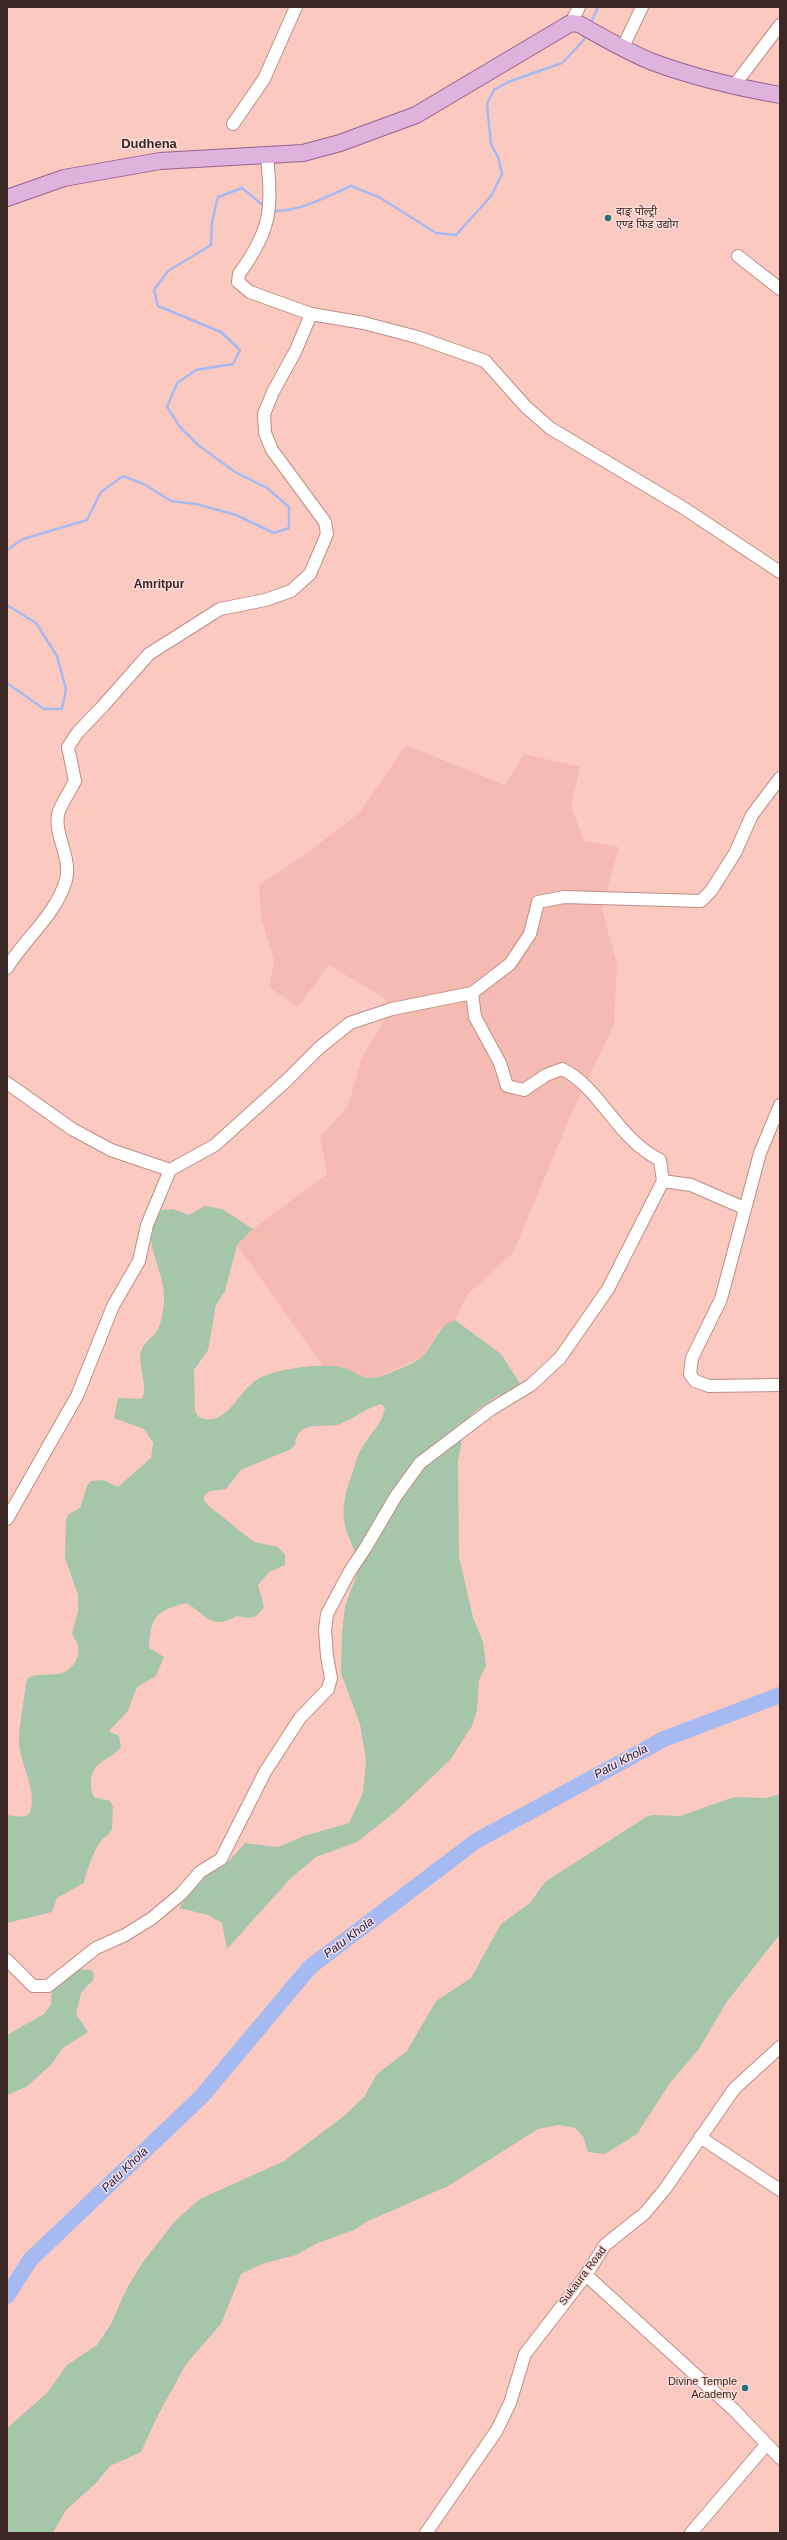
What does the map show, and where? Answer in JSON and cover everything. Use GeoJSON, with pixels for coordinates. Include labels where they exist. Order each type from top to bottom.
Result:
{"type":"FeatureCollection","features":[{"type":"Feature","properties":{"kind":"main road"},"geometry":{"type":"LineString","coordinates":[[7,198],[64,178],[160,161],[303,153],[333,145],[416,115],[575,24],[655,63],[733,87],[780,95]]}},
{"type":"Feature","properties":{"kind":"street"},"geometry":{"type":"LineString","coordinates":[[233,124],[264,79],[296,7]]}},
{"type":"Feature","properties":{"kind":"street"},"geometry":{"type":"LineString","coordinates":[[575,24],[579,7]]}},
{"type":"Feature","properties":{"kind":"street"},"geometry":{"type":"LineString","coordinates":[[619,45],[642,7]]}},
{"type":"Feature","properties":{"kind":"street"},"geometry":{"type":"LineString","coordinates":[[733,87],[780,25]]}},
{"type":"Feature","properties":{"kind":"street"},"geometry":{"type":"LineString","coordinates":[[267,156],[269,211],[266,229],[239,274],[238,282],[250,292],[311,314],[364,323],[409,335],[485,361],[526,407],[550,428],[682,507],[780,572]]}},
{"type":"Feature","properties":{"kind":"street"},"geometry":{"type":"LineString","coordinates":[[738,256],[780,289]]}},
{"type":"Feature","properties":{"kind":"street"},"geometry":{"type":"LineString","coordinates":[[7,968],[41,925],[56,901],[66,879],[67,854],[60,833],[59,812],[75,781],[68,747],[78,732],[149,654],[220,609],[265,600],[291,591],[310,574],[318,559],[327,534],[325,522],[272,450],[265,433],[264,414],[273,392],[296,350],[311,314]]}},
{"type":"Feature","properties":{"kind":"street"},"geometry":{"type":"LineString","coordinates":[[7,1519],[77,1396],[114,1306],[139,1261],[147,1225],[170,1170],[215,1145],[286,1082],[319,1048],[350,1023],[414,1003],[472,993],[510,964],[530,934],[538,902],[564,897],[701,901],[711,891],[735,853],[752,815],[780,778]]}},
{"type":"Feature","properties":{"kind":"street"},"geometry":{"type":"LineString","coordinates":[[7,1960],[33,1986],[48,1986],[96,1948],[125,1935],[151,1919],[181,1894],[200,1872],[221,1859],[265,1772],[300,1718],[328,1689],[331,1678],[325,1630],[327,1614],[350,1571],[396,1496],[420,1463],[490,1410],[531,1385],[560,1358],[608,1289],[662,1181],[660,1160],[644,1152],[629,1137],[577,1076],[562,1069],[546,1075],[524,1090],[507,1086],[500,1063],[475,1017],[472,993]]}},
{"type":"Feature","properties":{"kind":"street"},"geometry":{"type":"LineString","coordinates":[[7,1083],[72,1129],[111,1150],[170,1170]]}},
{"type":"Feature","properties":{"kind":"street"},"geometry":{"type":"LineString","coordinates":[[780,1104],[760,1153],[744,1208],[721,1299],[692,1358],[690,1374],[695,1382],[709,1386],[780,1385]]}},
{"type":"Feature","properties":{"kind":"street"},"geometry":{"type":"LineString","coordinates":[[662,1181],[691,1184],[744,1208]]}},
{"type":"Feature","properties":{"kind":"street","name":"Sukaura Road"},"geometry":{"type":"LineString","coordinates":[[426,2533],[498,2430],[510,2403],[525,2354],[586,2275],[605,2246],[645,2213],[665,2189],[734,2089],[780,2047]]}},
{"type":"Feature","properties":{"kind":"street"},"geometry":{"type":"LineString","coordinates":[[700,2137],[780,2190]]}},
{"type":"Feature","properties":{"kind":"street"},"geometry":{"type":"LineString","coordinates":[[586,2275],[734,2410],[780,2458]]}},
{"type":"Feature","properties":{"kind":"street"},"geometry":{"type":"LineString","coordinates":[[690,2533],[766,2445]]}},
{"type":"Feature","properties":{"kind":"shaded area"},"geometry":{"type":"Polygon","coordinates":[[[406,745],[505,785],[524,754],[580,767],[571,806],[584,841],[619,847],[602,909],[617,964],[614,1025],[573,1110],[513,1253],[467,1295],[455,1320],[439,1330],[424,1356],[377,1377],[365,1379],[343,1368],[323,1366],[237,1245],[253,1229],[327,1174],[320,1137],[348,1106],[362,1057],[387,1016],[387,1000],[329,965],[298,1007],[269,987],[274,962],[261,917],[259,885],[303,856],[359,813],[406,745]]]}},
{"type":"Feature","properties":{"kind":"green space"},"geometry":{"type":"Polygon","coordinates":[[[205,1206],[222,1209],[253,1229],[237,1245],[225,1291],[216,1305],[208,1350],[194,1370],[195,1411],[199,1417],[209,1419],[217,1418],[232,1407],[251,1384],[266,1375],[276,1372],[313,1366],[336,1366],[344,1368],[360,1376],[368,1378],[378,1377],[409,1365],[420,1358],[428,1350],[441,1330],[449,1322],[455,1320],[501,1354],[521,1385],[494,1398],[473,1413],[464,1428],[458,1461],[459,1557],[473,1617],[483,1642],[486,1666],[479,1680],[477,1710],[472,1726],[450,1760],[395,1812],[357,1842],[316,1857],[291,1878],[227,1949],[222,1923],[208,1915],[179,1908],[201,1879],[226,1864],[245,1843],[278,1847],[304,1836],[349,1823],[363,1793],[366,1761],[360,1724],[341,1673],[342,1633],[345,1606],[361,1564],[346,1530],[344,1510],[347,1488],[357,1457],[381,1419],[385,1408],[381,1404],[370,1408],[340,1424],[306,1428],[301,1431],[297,1437],[295,1445],[291,1449],[241,1470],[226,1489],[210,1491],[204,1496],[204,1501],[210,1507],[254,1542],[278,1547],[285,1555],[285,1565],[269,1572],[258,1585],[264,1607],[252,1618],[237,1616],[220,1622],[209,1619],[186,1603],[167,1609],[157,1617],[153,1622],[151,1629],[149,1648],[164,1657],[156,1676],[137,1687],[128,1711],[109,1731],[119,1736],[121,1747],[117,1752],[98,1765],[92,1774],[91,1788],[94,1797],[110,1801],[113,1807],[112,1829],[101,1841],[96,1850],[88,1867],[84,1883],[57,1898],[52,1912],[7,1923],[7,1815],[28,1815],[31,1809],[32,1801],[30,1784],[22,1759],[19,1742],[26,1683],[28,1678],[67,1671],[72,1666],[79,1652],[77,1643],[72,1634],[78,1611],[78,1595],[65,1558],[66,1519],[69,1514],[80,1508],[87,1486],[91,1481],[103,1480],[118,1487],[151,1458],[153,1443],[144,1429],[114,1418],[118,1398],[142,1399],[144,1394],[144,1382],[140,1363],[141,1351],[144,1345],[158,1330],[162,1318],[164,1303],[163,1284],[152,1248],[151,1232],[161,1210],[173,1209],[189,1215],[205,1206]]]}},
{"type":"Feature","properties":{"kind":"green space"},"geometry":{"type":"Polygon","coordinates":[[[780,1794],[780,1934],[726,2003],[699,2049],[670,2083],[637,2134],[605,2154],[588,2152],[583,2136],[575,2128],[559,2125],[538,2129],[448,2186],[366,2222],[354,2230],[318,2243],[296,2255],[262,2264],[241,2274],[221,2324],[186,2364],[156,2419],[141,2452],[110,2466],[96,2483],[66,2510],[53,2533],[7,2533],[7,2428],[47,2393],[67,2365],[97,2345],[111,2324],[127,2288],[143,2262],[175,2221],[200,2199],[284,2161],[344,2116],[364,2097],[377,2074],[407,2051],[436,2001],[471,1978],[501,1924],[530,1903],[545,1882],[646,1817],[652,1815],[680,1816],[734,1797],[766,1798],[780,1794]]]}},
{"type":"Feature","properties":{"kind":"green space"},"geometry":{"type":"Polygon","coordinates":[[[81,1969],[91,1970],[94,1974],[93,1980],[81,1993],[76,2014],[88,2032],[63,2048],[51,2065],[26,2087],[7,2095],[7,2035],[44,2014],[51,2005],[52,1989],[65,1978],[81,1969]]]}},
{"type":"Feature","properties":{"kind":"waterway"},"geometry":{"type":"LineString","coordinates":[[590,25],[598,7]]}},
{"type":"Feature","properties":{"kind":"waterway"},"geometry":{"type":"LineString","coordinates":[[271,211],[282,211],[303,206],[351,186],[379,197],[436,233],[456,235],[491,196],[502,174],[498,157],[491,144],[487,104],[494,90],[508,82],[562,63],[583,41],[586,35]]}},
{"type":"Feature","properties":{"kind":"waterway"},"geometry":{"type":"LineString","coordinates":[[7,550],[23,539],[87,520],[101,492],[123,476],[144,484],[171,501],[196,504],[236,515],[274,533],[289,528],[289,507],[267,488],[235,472],[198,445],[180,427],[167,407],[177,383],[196,370],[233,364],[240,350],[221,332],[158,306],[154,290],[168,271],[211,245],[212,222],[218,197],[242,188],[265,207]]}},
{"type":"Feature","properties":{"kind":"waterway"},"geometry":{"type":"LineString","coordinates":[[7,605],[36,623],[57,656],[66,689],[62,709],[44,709],[7,683]]}},
{"type":"Feature","properties":{"kind":"waterway","name":"Patu Khola"},"geometry":{"type":"LineString","coordinates":[[7,2296],[30,2260],[202,2096],[310,1967],[476,1841],[664,1739],[780,1695]]}},
{"type":"Feature","properties":{"kind":"place","name":"दाङ् पोल्ट्री एण्ड फिड उद्योग"},"geometry":{"type":"Point","coordinates":[608,218]}},
{"type":"Feature","properties":{"kind":"place","name":"Divine Temple Academy"},"geometry":{"type":"Point","coordinates":[745,2388]}},
{"type":"Feature","properties":{"kind":"district","name":"Dudhena"},"geometry":{"type":"Point","coordinates":[149,144]}},
{"type":"Feature","properties":{"kind":"district","name":"Amritpur"},"geometry":{"type":"Point","coordinates":[159,585]}}]}
